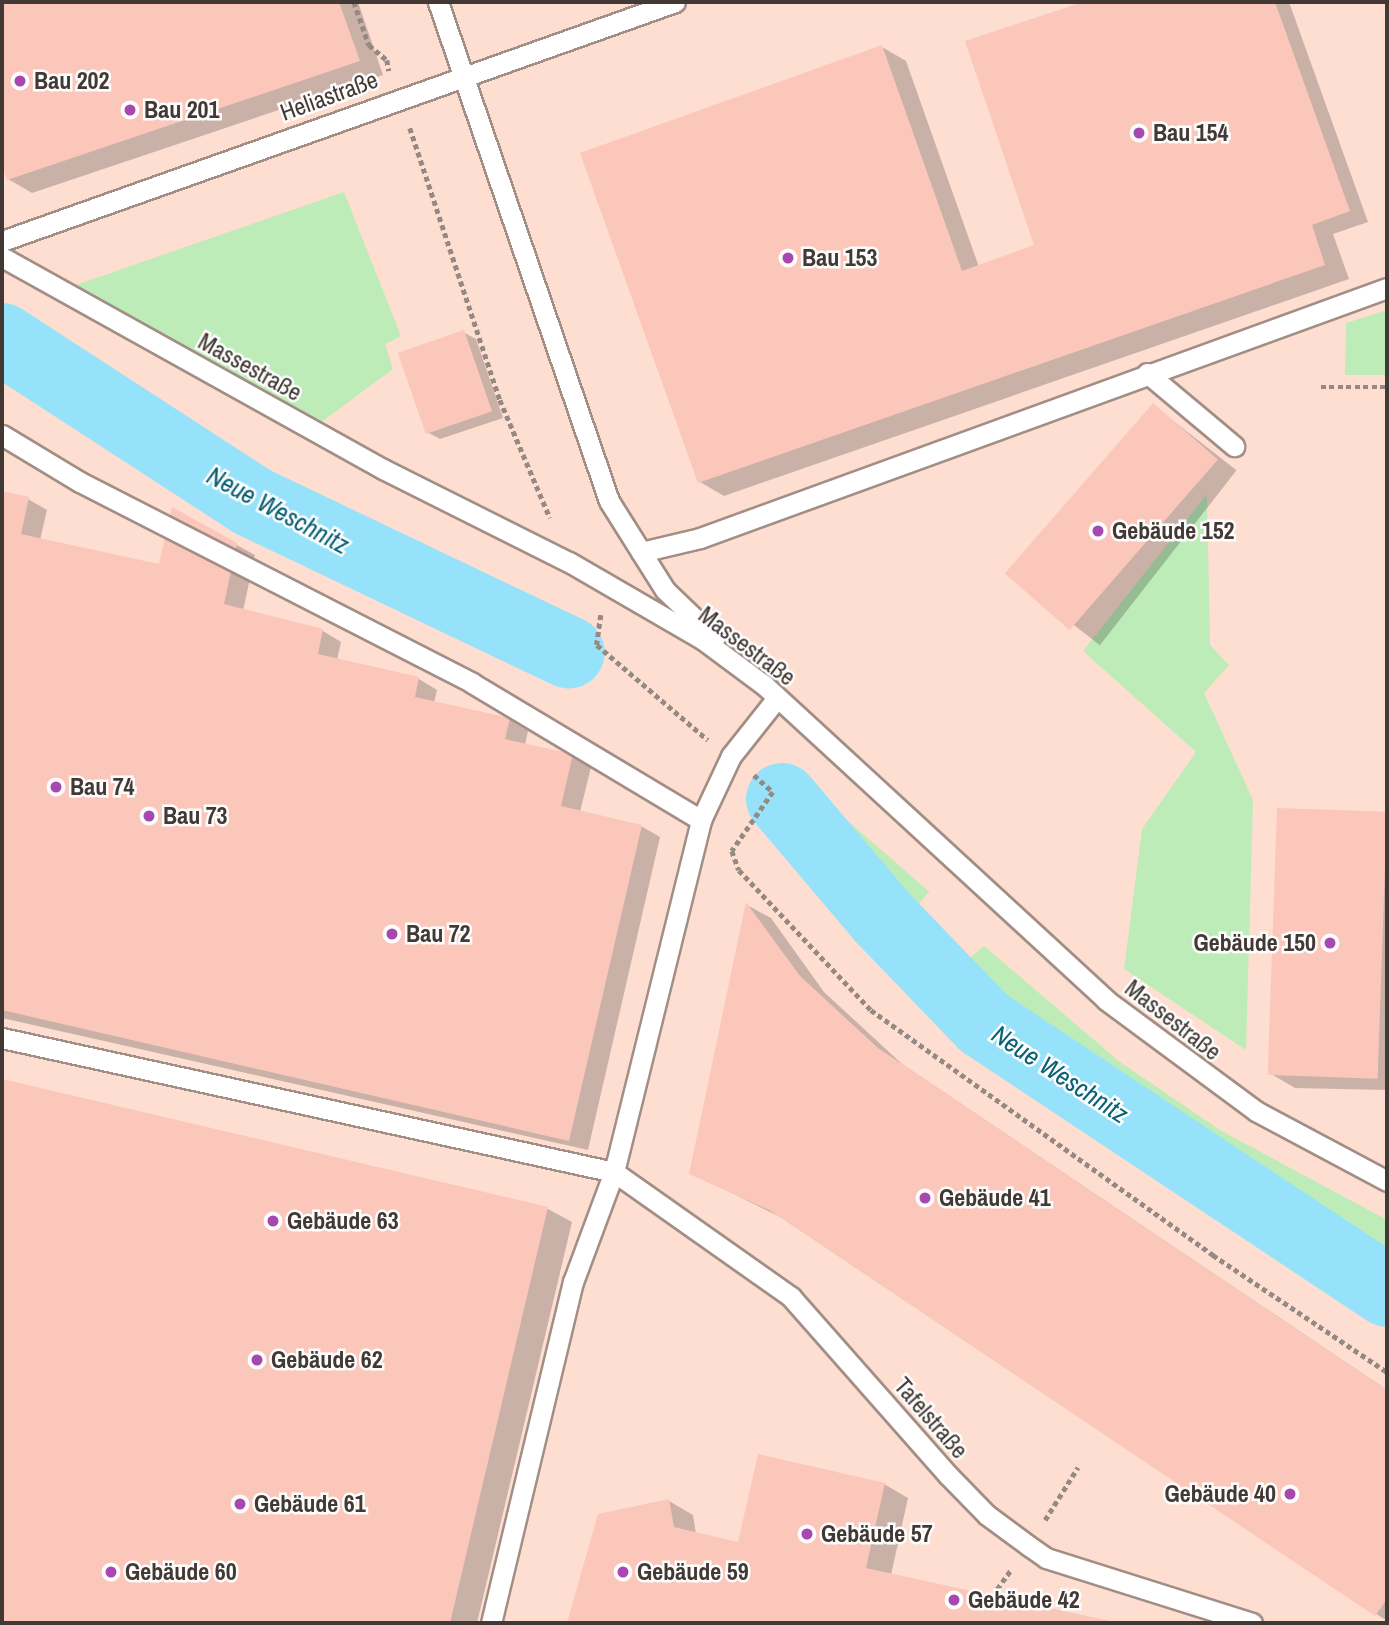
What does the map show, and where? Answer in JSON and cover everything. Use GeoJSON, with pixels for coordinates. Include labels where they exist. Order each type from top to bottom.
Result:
{"type":"FeatureCollection","features":[{"type":"Feature","properties":{"kind":"lane"},"geometry":{"type":"LineString","coordinates":[[438,2],[609,501],[665,590],[770,691],[731,756],[701,820],[614,1172],[573,1282],[491,1623]]}},
{"type":"Feature","properties":{"kind":"lane","name":"Heliastraße"},"geometry":{"type":"LineString","coordinates":[[2,241],[463,74],[675,2]]}},
{"type":"Feature","properties":{"kind":"lane","name":"Massestraße"},"geometry":{"type":"LineString","coordinates":[[2,257],[383,469],[569,562],[702,639],[770,691],[1106,1000],[1256,1111],[1387,1181]]}},
{"type":"Feature","properties":{"kind":"lane"},"geometry":{"type":"LineString","coordinates":[[641,552],[700,538],[1147,373],[1387,288]]}},
{"type":"Feature","properties":{"kind":"lane"},"geometry":{"type":"LineString","coordinates":[[1147,373],[1234,446]]}},
{"type":"Feature","properties":{"kind":"lane"},"geometry":{"type":"LineString","coordinates":[[2,435],[80,482],[472,682],[701,820]]}},
{"type":"Feature","properties":{"kind":"lane"},"geometry":{"type":"LineString","coordinates":[[2,1038],[614,1172]]}},
{"type":"Feature","properties":{"kind":"lane","name":"Tafelstraße"},"geometry":{"type":"LineString","coordinates":[[614,1172],[791,1297],[948,1475],[987,1514],[1029,1546],[1046,1558],[1252,1623]]}},
{"type":"Feature","properties":{"kind":"path"},"geometry":{"type":"LineString","coordinates":[[354,2],[369,45],[387,60],[500,400],[569,562]]}},
{"type":"Feature","properties":{"kind":"path"},"geometry":{"type":"LineString","coordinates":[[1321,387],[1387,387]]}},
{"type":"Feature","properties":{"kind":"path"},"geometry":{"type":"LineString","coordinates":[[595,604],[601,613],[597,645],[684,722],[731,756],[773,792],[732,851],[739,870],[871,1010],[1213,1255],[1387,1371]]}},
{"type":"Feature","properties":{"kind":"shaded area"},"geometry":{"type":"Polygon","coordinates":[[[2,2],[1387,2],[1387,1623],[2,1623],[2,2]]]}},
{"type":"Feature","properties":{"kind":"green space"},"geometry":{"type":"Polygon","coordinates":[[[344,192],[401,336],[385,344],[393,369],[320,423],[73,286],[344,192]]]}},
{"type":"Feature","properties":{"kind":"green space"},"geometry":{"type":"Polygon","coordinates":[[[1387,310],[1387,375],[1345,375],[1346,323],[1387,310]]]}},
{"type":"Feature","properties":{"kind":"green space"},"geometry":{"type":"Polygon","coordinates":[[[1207,494],[1210,645],[1229,665],[1204,693],[1253,800],[1246,1050],[1124,969],[1142,829],[1196,752],[1083,651],[1207,494]]]}},
{"type":"Feature","properties":{"kind":"green space"},"geometry":{"type":"Polygon","coordinates":[[[810,788],[929,892],[910,914],[791,810],[810,788]]]}},
{"type":"Feature","properties":{"kind":"green space"},"geometry":{"type":"Polygon","coordinates":[[[984,946],[1120,1062],[1220,1130],[1387,1220],[1387,1260],[1305,1216],[1098,1083],[960,966],[984,946]]]}},
{"type":"Feature","properties":{"kind":"building","name":"Bau 201"},"geometry":{"type":"Polygon","coordinates":[[[2,2],[339,2],[360,61],[7,180],[2,167],[2,2]]]}},
{"type":"Feature","properties":{"kind":"building"},"geometry":{"type":"Polygon","coordinates":[[[1083,2],[1275,2],[1350,211],[1312,225],[1325,265],[698,483],[580,153],[882,45],[962,271],[1034,245],[965,41],[1083,2]]]}},
{"type":"Feature","properties":{"kind":"building"},"geometry":{"type":"Polygon","coordinates":[[[464,330],[492,411],[426,434],[398,353],[464,330]]]}},
{"type":"Feature","properties":{"kind":"building","name":"Gebäude 152"},"geometry":{"type":"Polygon","coordinates":[[[1153,403],[1218,459],[1070,630],[1005,574],[1153,403]]]}},
{"type":"Feature","properties":{"kind":"building","name":"Bau 72"},"geometry":{"type":"Polygon","coordinates":[[[2,491],[29,497],[21,534],[159,564],[172,507],[237,543],[224,604],[323,629],[318,654],[419,677],[415,697],[510,718],[505,739],[573,754],[561,806],[642,825],[569,1141],[2,1010],[2,491]]]}},
{"type":"Feature","properties":{"kind":"building","name":"Gebäude 150"},"geometry":{"type":"Polygon","coordinates":[[[1277,808],[1387,812],[1378,1079],[1268,1075],[1277,808]]]}},
{"type":"Feature","properties":{"kind":"building"},"geometry":{"type":"Polygon","coordinates":[[[746,902],[800,976],[878,1048],[1387,1390],[1387,1599],[1375,1616],[769,1210],[689,1174],[746,902]]]}},
{"type":"Feature","properties":{"kind":"building"},"geometry":{"type":"Polygon","coordinates":[[[2,1079],[548,1207],[450,1623],[2,1623],[2,1079]]]}},
{"type":"Feature","properties":{"kind":"building","name":"Gebäude 57"},"geometry":{"type":"Polygon","coordinates":[[[758,1454],[885,1483],[866,1568],[1118,1623],[567,1623],[598,1514],[669,1499],[674,1527],[738,1542],[758,1454]]]}},
{"type":"Feature","properties":{"kind":"waterway","name":"Neue Weschnitz"},"geometry":{"type":"LineString","coordinates":[[2,339],[251,501],[569,653]]}},
{"type":"Feature","properties":{"kind":"waterway","name":"Neue Weschnitz"},"geometry":{"type":"LineString","coordinates":[[782,799],[882,917],[984,1023],[1387,1291]]}},
{"type":"Feature","properties":{"kind":"place","name":"Bau 202"},"geometry":{"type":"Point","coordinates":[20,81]}},
{"type":"Feature","properties":{"kind":"place","name":"Bau 201"},"geometry":{"type":"Point","coordinates":[130,110]}},
{"type":"Feature","properties":{"kind":"place","name":"Bau 154"},"geometry":{"type":"Point","coordinates":[1139,133]}},
{"type":"Feature","properties":{"kind":"place","name":"Bau 153"},"geometry":{"type":"Point","coordinates":[788,258]}},
{"type":"Feature","properties":{"kind":"place","name":"Gebäude 152"},"geometry":{"type":"Point","coordinates":[1098,531]}},
{"type":"Feature","properties":{"kind":"place","name":"Bau 74"},"geometry":{"type":"Point","coordinates":[56,787]}},
{"type":"Feature","properties":{"kind":"place","name":"Bau 73"},"geometry":{"type":"Point","coordinates":[149,816]}},
{"type":"Feature","properties":{"kind":"place","name":"Bau 72"},"geometry":{"type":"Point","coordinates":[392,934]}},
{"type":"Feature","properties":{"kind":"place","name":"Gebäude 150"},"geometry":{"type":"Point","coordinates":[1330,943]}},
{"type":"Feature","properties":{"kind":"place","name":"Gebäude 41"},"geometry":{"type":"Point","coordinates":[925,1198]}},
{"type":"Feature","properties":{"kind":"place","name":"Gebäude 63"},"geometry":{"type":"Point","coordinates":[273,1221]}},
{"type":"Feature","properties":{"kind":"place","name":"Gebäude 62"},"geometry":{"type":"Point","coordinates":[257,1360]}},
{"type":"Feature","properties":{"kind":"place","name":"Gebäude 40"},"geometry":{"type":"Point","coordinates":[1290,1494]}},
{"type":"Feature","properties":{"kind":"place","name":"Gebäude 61"},"geometry":{"type":"Point","coordinates":[240,1504]}},
{"type":"Feature","properties":{"kind":"place","name":"Gebäude 57"},"geometry":{"type":"Point","coordinates":[807,1534]}},
{"type":"Feature","properties":{"kind":"place","name":"Gebäude 60"},"geometry":{"type":"Point","coordinates":[111,1572]}},
{"type":"Feature","properties":{"kind":"place","name":"Gebäude 59"},"geometry":{"type":"Point","coordinates":[623,1572]}},
{"type":"Feature","properties":{"kind":"place","name":"Gebäude 42"},"geometry":{"type":"Point","coordinates":[954,1600]}}]}
